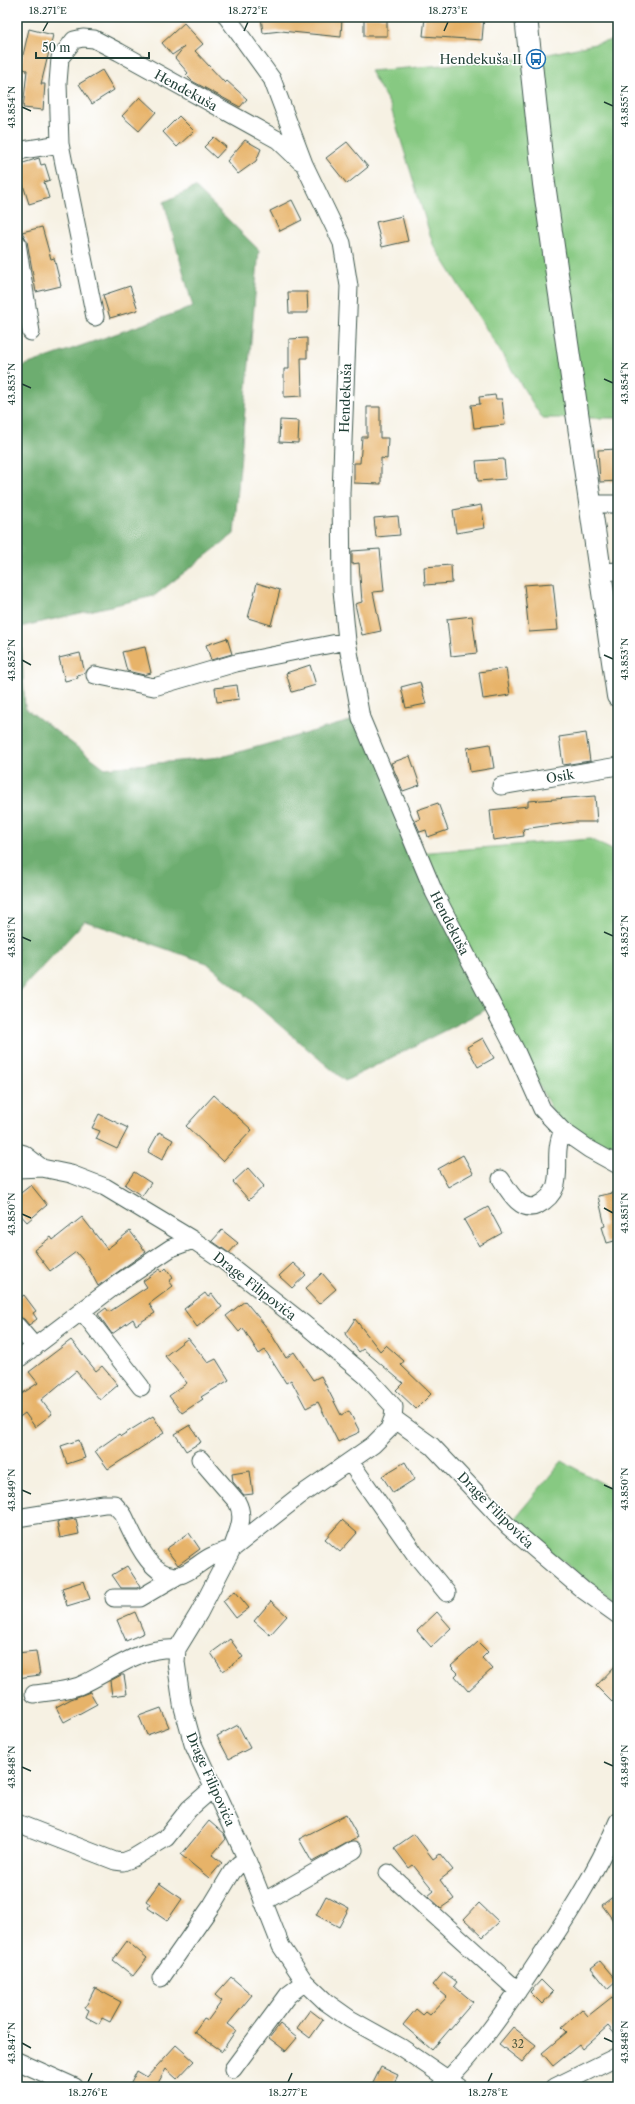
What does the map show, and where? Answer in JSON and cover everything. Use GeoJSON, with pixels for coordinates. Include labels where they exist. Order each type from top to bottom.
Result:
{"type":"FeatureCollection","features":[{"type":"Feature","properties":{"kind":"main road"},"geometry":{"type":"LineString","coordinates":[[526,17],[544,184],[591,504],[609,572],[618,696]]}},
{"type":"Feature","properties":{"kind":"street","name":"Hendekuša"},"geometry":{"type":"LineString","coordinates":[[227,17],[272,79],[304,164],[342,243],[350,286],[341,493],[342,590],[346,641],[362,718],[434,892],[516,1051],[542,1109],[563,1131],[589,1149],[618,1165]]}},
{"type":"Feature","properties":{"kind":"street","name":"Hendekuša"},"geometry":{"type":"LineString","coordinates":[[94,317],[60,144],[58,83],[60,58],[74,40],[83,38],[94,39],[119,52],[278,140],[304,164]]}},
{"type":"Feature","properties":{"kind":"street"},"geometry":{"type":"LineString","coordinates":[[17,151],[60,144]]}},
{"type":"Feature","properties":{"kind":"street"},"geometry":{"type":"LineString","coordinates":[[17,243],[31,332]]}},
{"type":"Feature","properties":{"kind":"street"},"geometry":{"type":"LineString","coordinates":[[591,504],[618,504]]}},
{"type":"Feature","properties":{"kind":"street"},"geometry":{"type":"LineString","coordinates":[[95,675],[154,687],[236,663],[346,641]]}},
{"type":"Feature","properties":{"kind":"street","name":"Osik"},"geometry":{"type":"LineString","coordinates":[[501,786],[618,766]]}},
{"type":"Feature","properties":{"kind":"street"},"geometry":{"type":"LineString","coordinates":[[501,1179],[513,1198],[523,1205],[536,1207],[549,1198],[558,1182],[558,1141],[563,1131]]}},
{"type":"Feature","properties":{"kind":"street","name":"Drage Filipovića"},"geometry":{"type":"LineString","coordinates":[[17,1152],[24,1154],[42,1168]]}},
{"type":"Feature","properties":{"kind":"street","name":"Drage Filipovića"},"geometry":{"type":"LineString","coordinates":[[17,1169],[42,1168],[71,1174],[105,1187],[193,1240],[256,1285],[366,1376],[394,1407],[393,1418],[432,1446],[508,1526],[583,1590],[618,1615]]}},
{"type":"Feature","properties":{"kind":"street"},"geometry":{"type":"LineString","coordinates":[[17,1360],[83,1312],[120,1282],[171,1248],[193,1240]]}},
{"type":"Feature","properties":{"kind":"street"},"geometry":{"type":"LineString","coordinates":[[83,1312],[141,1387]]}},
{"type":"Feature","properties":{"kind":"street"},"geometry":{"type":"LineString","coordinates":[[17,1326],[35,1347]]}},
{"type":"Feature","properties":{"kind":"street"},"geometry":{"type":"LineString","coordinates":[[114,1598],[140,1598],[211,1556],[232,1549],[298,1497],[373,1445],[389,1430],[393,1418]]}},
{"type":"Feature","properties":{"kind":"street"},"geometry":{"type":"LineString","coordinates":[[34,1694],[66,1690],[80,1685],[128,1658],[168,1648],[177,1649],[199,1613],[232,1549],[242,1518],[242,1510],[237,1502],[200,1459]]}},
{"type":"Feature","properties":{"kind":"street"},"geometry":{"type":"LineString","coordinates":[[350,1462],[415,1554],[447,1593]]}},
{"type":"Feature","properties":{"kind":"street"},"geometry":{"type":"LineString","coordinates":[[17,1518],[104,1504],[114,1504],[124,1515],[128,1529],[147,1559],[157,1568],[169,1574],[179,1575]]}},
{"type":"Feature","properties":{"kind":"street","name":"Drage Filipovića"},"geometry":{"type":"LineString","coordinates":[[177,1649],[176,1662],[182,1704],[193,1744],[247,1860],[282,1946],[305,1982],[350,2019],[402,2048],[449,2084]]}},
{"type":"Feature","properties":{"kind":"street"},"geometry":{"type":"LineString","coordinates":[[17,1823],[115,1861],[123,1862],[134,1858],[166,1838],[189,1809],[213,1788]]}},
{"type":"Feature","properties":{"kind":"street"},"geometry":{"type":"LineString","coordinates":[[449,2084],[518,1991],[597,1869],[618,1821]]}},
{"type":"Feature","properties":{"kind":"street"},"geometry":{"type":"LineString","coordinates":[[263,1902],[354,1850]]}},
{"type":"Feature","properties":{"kind":"street"},"geometry":{"type":"LineString","coordinates":[[161,1978],[212,1905],[232,1872],[239,1864],[247,1860]]}},
{"type":"Feature","properties":{"kind":"street"},"geometry":{"type":"LineString","coordinates":[[388,1873],[518,1991]]}},
{"type":"Feature","properties":{"kind":"street"},"geometry":{"type":"LineString","coordinates":[[233,2069],[288,1995],[305,1982]]}},
{"type":"Feature","properties":{"kind":"street"},"geometry":{"type":"LineString","coordinates":[[555,2087],[618,2056]]}},
{"type":"Feature","properties":{"kind":"street"},"geometry":{"type":"LineString","coordinates":[[17,2061],[75,2087]]}},
{"type":"Feature","properties":{"kind":"green space"},"geometry":{"type":"Polygon","coordinates":[[[618,39],[618,418],[542,418],[433,244],[390,105],[370,71],[530,58],[618,39]]]}},
{"type":"Feature","properties":{"kind":"green space"},"geometry":{"type":"Polygon","coordinates":[[[195,187],[259,250],[234,534],[154,596],[20,627],[25,708],[105,768],[221,757],[361,718],[493,1006],[345,1081],[207,963],[85,921],[17,994],[17,368],[193,307],[164,202],[195,187]]]}},
{"type":"Feature","properties":{"kind":"green space"},"geometry":{"type":"Polygon","coordinates":[[[590,839],[618,853],[618,1165],[563,1131],[418,853],[590,839]]]}},
{"type":"Feature","properties":{"kind":"green space"},"geometry":{"type":"Polygon","coordinates":[[[562,1461],[618,1492],[618,1604],[511,1523],[562,1461]]]}},
{"type":"Feature","properties":{"kind":"building"},"geometry":{"type":"Polygon","coordinates":[[[261,17],[342,17],[341,37],[281,31],[263,33],[261,17]]]}},
{"type":"Feature","properties":{"kind":"building"},"geometry":{"type":"Polygon","coordinates":[[[364,17],[387,17],[387,36],[364,36],[364,17]]]}},
{"type":"Feature","properties":{"kind":"building"},"geometry":{"type":"Polygon","coordinates":[[[425,17],[484,17],[482,40],[423,36],[425,17]]]}},
{"type":"Feature","properties":{"kind":"building"},"geometry":{"type":"Polygon","coordinates":[[[184,23],[203,44],[195,51],[225,83],[227,81],[247,99],[240,107],[192,81],[186,75],[188,73],[175,58],[184,47],[172,55],[162,43],[184,23]]]}},
{"type":"Feature","properties":{"kind":"building"},"geometry":{"type":"Polygon","coordinates":[[[29,29],[53,35],[41,84],[45,84],[43,110],[23,108],[27,70],[20,68],[29,29]]]}},
{"type":"Feature","properties":{"kind":"building"},"geometry":{"type":"Polygon","coordinates":[[[102,70],[114,90],[92,104],[79,84],[102,70]]]}},
{"type":"Feature","properties":{"kind":"building"},"geometry":{"type":"Polygon","coordinates":[[[140,97],[156,112],[139,131],[122,116],[140,97]]]}},
{"type":"Feature","properties":{"kind":"building"},"geometry":{"type":"Polygon","coordinates":[[[179,116],[194,131],[177,147],[163,132],[179,116]]]}},
{"type":"Feature","properties":{"kind":"building"},"geometry":{"type":"Polygon","coordinates":[[[214,137],[226,147],[216,158],[204,147],[214,137]]]}},
{"type":"Feature","properties":{"kind":"building"},"geometry":{"type":"Polygon","coordinates":[[[245,140],[261,149],[256,161],[238,174],[227,161],[245,140]]]}},
{"type":"Feature","properties":{"kind":"building"},"geometry":{"type":"Polygon","coordinates":[[[347,142],[368,167],[347,184],[326,158],[347,142]]]}},
{"type":"Feature","properties":{"kind":"building"},"geometry":{"type":"Polygon","coordinates":[[[39,158],[41,165],[45,164],[50,180],[44,182],[49,198],[29,204],[17,165],[39,158]]]}},
{"type":"Feature","properties":{"kind":"building"},"geometry":{"type":"Polygon","coordinates":[[[292,200],[302,220],[280,231],[270,211],[292,200]]]}},
{"type":"Feature","properties":{"kind":"building"},"geometry":{"type":"Polygon","coordinates":[[[402,216],[408,241],[382,247],[376,222],[402,216]]]}},
{"type":"Feature","properties":{"kind":"building"},"geometry":{"type":"Polygon","coordinates":[[[42,227],[51,259],[54,258],[61,286],[36,292],[27,241],[22,232],[42,227]]]}},
{"type":"Feature","properties":{"kind":"building"},"geometry":{"type":"Polygon","coordinates":[[[130,286],[138,310],[110,318],[103,295],[130,286]]]}},
{"type":"Feature","properties":{"kind":"building"},"geometry":{"type":"Polygon","coordinates":[[[288,292],[307,292],[308,313],[289,313],[288,292]]]}},
{"type":"Feature","properties":{"kind":"building"},"geometry":{"type":"Polygon","coordinates":[[[307,338],[307,358],[301,358],[302,396],[284,397],[284,369],[289,369],[289,339],[307,338]]]}},
{"type":"Feature","properties":{"kind":"building"},"geometry":{"type":"Polygon","coordinates":[[[495,395],[496,399],[502,399],[505,425],[474,428],[471,405],[480,404],[479,397],[495,395]]]}},
{"type":"Feature","properties":{"kind":"building"},"geometry":{"type":"Polygon","coordinates":[[[367,407],[380,407],[380,438],[388,438],[387,459],[381,458],[381,484],[354,483],[354,463],[360,463],[362,437],[367,437],[367,407]]]}},
{"type":"Feature","properties":{"kind":"building"},"geometry":{"type":"Polygon","coordinates":[[[280,420],[299,421],[298,443],[279,442],[280,420]]]}},
{"type":"Feature","properties":{"kind":"building"},"geometry":{"type":"Polygon","coordinates":[[[618,449],[618,481],[600,482],[598,450],[618,449]]]}},
{"type":"Feature","properties":{"kind":"building"},"geometry":{"type":"Polygon","coordinates":[[[504,459],[506,479],[478,481],[476,461],[504,459]]]}},
{"type":"Feature","properties":{"kind":"building"},"geometry":{"type":"Polygon","coordinates":[[[481,505],[485,528],[456,533],[453,510],[481,505]]]}},
{"type":"Feature","properties":{"kind":"building"},"geometry":{"type":"Polygon","coordinates":[[[398,516],[400,535],[376,537],[374,518],[398,516]]]}},
{"type":"Feature","properties":{"kind":"building"},"geometry":{"type":"Polygon","coordinates":[[[380,549],[384,591],[373,592],[381,631],[362,635],[355,604],[362,602],[359,563],[352,564],[352,551],[380,549]]]}},
{"type":"Feature","properties":{"kind":"building"},"geometry":{"type":"Polygon","coordinates":[[[451,565],[452,583],[425,585],[424,567],[451,565]]]}},
{"type":"Feature","properties":{"kind":"building"},"geometry":{"type":"Polygon","coordinates":[[[257,583],[280,590],[271,625],[248,618],[257,583]]]}},
{"type":"Feature","properties":{"kind":"building"},"geometry":{"type":"Polygon","coordinates":[[[553,583],[558,630],[529,632],[524,585],[553,583]]]}},
{"type":"Feature","properties":{"kind":"building"},"geometry":{"type":"Polygon","coordinates":[[[472,616],[477,653],[451,656],[447,619],[472,616]]]}},
{"type":"Feature","properties":{"kind":"building"},"geometry":{"type":"Polygon","coordinates":[[[227,638],[232,654],[211,660],[206,645],[227,638]]]}},
{"type":"Feature","properties":{"kind":"building"},"geometry":{"type":"Polygon","coordinates":[[[145,647],[151,673],[144,675],[127,671],[122,652],[145,647]]]}},
{"type":"Feature","properties":{"kind":"building"},"geometry":{"type":"Polygon","coordinates":[[[80,653],[85,673],[77,675],[78,678],[65,681],[59,658],[80,653]]]}},
{"type":"Feature","properties":{"kind":"building"},"geometry":{"type":"Polygon","coordinates":[[[310,665],[316,685],[292,692],[286,673],[310,665]]]}},
{"type":"Feature","properties":{"kind":"building"},"geometry":{"type":"Polygon","coordinates":[[[506,668],[510,695],[483,699],[479,672],[506,668]]]}},
{"type":"Feature","properties":{"kind":"building"},"geometry":{"type":"Polygon","coordinates":[[[420,682],[426,704],[406,708],[401,687],[420,682]]]}},
{"type":"Feature","properties":{"kind":"building"},"geometry":{"type":"Polygon","coordinates":[[[237,685],[239,699],[217,702],[215,688],[237,685]]]}},
{"type":"Feature","properties":{"kind":"building"},"geometry":{"type":"Polygon","coordinates":[[[586,733],[590,761],[563,765],[559,737],[586,733]]]}},
{"type":"Feature","properties":{"kind":"building"},"geometry":{"type":"Polygon","coordinates":[[[490,744],[494,768],[470,772],[467,748],[490,744]]]}},
{"type":"Feature","properties":{"kind":"building"},"geometry":{"type":"Polygon","coordinates":[[[410,756],[420,785],[403,791],[391,763],[410,756]]]}},
{"type":"Feature","properties":{"kind":"building"},"geometry":{"type":"Polygon","coordinates":[[[595,796],[597,822],[574,822],[523,829],[524,836],[493,840],[490,810],[528,806],[528,801],[595,796]]]}},
{"type":"Feature","properties":{"kind":"building"},"geometry":{"type":"Polygon","coordinates":[[[438,803],[448,830],[428,837],[426,830],[420,832],[415,821],[420,819],[417,810],[438,803]]]}},
{"type":"Feature","properties":{"kind":"building"},"geometry":{"type":"Polygon","coordinates":[[[483,1038],[494,1058],[478,1067],[467,1047],[483,1038]]]}},
{"type":"Feature","properties":{"kind":"building"},"geometry":{"type":"Polygon","coordinates":[[[214,1095],[252,1130],[223,1161],[186,1126],[214,1095]]]}},
{"type":"Feature","properties":{"kind":"building"},"geometry":{"type":"Polygon","coordinates":[[[99,1114],[128,1128],[117,1149],[96,1139],[100,1131],[92,1128],[99,1114]]]}},
{"type":"Feature","properties":{"kind":"building"},"geometry":{"type":"Polygon","coordinates":[[[159,1132],[173,1140],[162,1160],[148,1152],[159,1132]]]}},
{"type":"Feature","properties":{"kind":"building"},"geometry":{"type":"Polygon","coordinates":[[[463,1155],[473,1173],[448,1187],[438,1169],[463,1155]]]}},
{"type":"Feature","properties":{"kind":"building"},"geometry":{"type":"Polygon","coordinates":[[[248,1168],[264,1186],[249,1200],[233,1182],[248,1168]]]}},
{"type":"Feature","properties":{"kind":"building"},"geometry":{"type":"Polygon","coordinates":[[[134,1172],[151,1183],[142,1196],[125,1185],[134,1172]]]}},
{"type":"Feature","properties":{"kind":"building"},"geometry":{"type":"Polygon","coordinates":[[[31,1185],[47,1205],[27,1222],[17,1211],[17,1196],[31,1185]]]}},
{"type":"Feature","properties":{"kind":"building"},"geometry":{"type":"Polygon","coordinates":[[[618,1192],[618,1240],[607,1243],[602,1227],[605,1226],[598,1196],[618,1192]]]}},
{"type":"Feature","properties":{"kind":"building"},"geometry":{"type":"Polygon","coordinates":[[[488,1207],[502,1233],[479,1246],[464,1220],[488,1207]]]}},
{"type":"Feature","properties":{"kind":"building"},"geometry":{"type":"Polygon","coordinates":[[[82,1217],[107,1249],[130,1231],[146,1252],[98,1286],[87,1265],[76,1252],[50,1271],[34,1250],[51,1237],[53,1240],[82,1217]]]}},
{"type":"Feature","properties":{"kind":"building"},"geometry":{"type":"Polygon","coordinates":[[[222,1230],[238,1243],[229,1253],[212,1241],[222,1230]]]}},
{"type":"Feature","properties":{"kind":"building"},"geometry":{"type":"Polygon","coordinates":[[[293,1263],[306,1275],[292,1288],[279,1276],[293,1263]]]}},
{"type":"Feature","properties":{"kind":"building"},"geometry":{"type":"Polygon","coordinates":[[[166,1268],[173,1278],[169,1281],[173,1286],[149,1304],[155,1313],[136,1325],[133,1319],[112,1334],[98,1314],[106,1308],[109,1312],[147,1287],[143,1281],[160,1269],[162,1272],[166,1268]]]}},
{"type":"Feature","properties":{"kind":"building"},"geometry":{"type":"Polygon","coordinates":[[[322,1273],[336,1289],[319,1304],[305,1289],[322,1273]]]}},
{"type":"Feature","properties":{"kind":"building"},"geometry":{"type":"Polygon","coordinates":[[[205,1293],[208,1297],[212,1294],[222,1307],[197,1327],[184,1309],[205,1293]]]}},
{"type":"Feature","properties":{"kind":"building"},"geometry":{"type":"Polygon","coordinates":[[[24,1295],[36,1311],[33,1313],[37,1319],[29,1325],[24,1319],[17,1316],[17,1300],[24,1295]]]}},
{"type":"Feature","properties":{"kind":"building"},"geometry":{"type":"Polygon","coordinates":[[[245,1301],[268,1329],[286,1358],[294,1352],[313,1380],[321,1376],[341,1415],[349,1411],[360,1432],[338,1442],[318,1402],[306,1408],[291,1380],[286,1383],[265,1350],[259,1354],[243,1328],[239,1332],[226,1316],[245,1301]]]}},
{"type":"Feature","properties":{"kind":"building"},"geometry":{"type":"Polygon","coordinates":[[[355,1319],[380,1351],[386,1345],[404,1361],[401,1365],[431,1394],[416,1409],[396,1390],[403,1383],[363,1349],[359,1352],[345,1334],[355,1319]]]}},
{"type":"Feature","properties":{"kind":"building"},"geometry":{"type":"Polygon","coordinates":[[[188,1338],[208,1363],[216,1359],[229,1380],[201,1397],[203,1399],[182,1413],[169,1396],[187,1383],[165,1356],[188,1338]]]}},
{"type":"Feature","properties":{"kind":"building"},"geometry":{"type":"Polygon","coordinates":[[[71,1340],[96,1371],[102,1366],[118,1385],[100,1400],[76,1371],[41,1400],[52,1414],[35,1427],[25,1413],[17,1419],[17,1397],[38,1383],[29,1372],[71,1340]]]}},
{"type":"Feature","properties":{"kind":"building"},"geometry":{"type":"Polygon","coordinates":[[[153,1416],[164,1433],[108,1469],[95,1451],[119,1434],[121,1436],[153,1416]]]}},
{"type":"Feature","properties":{"kind":"building"},"geometry":{"type":"Polygon","coordinates":[[[190,1425],[201,1442],[186,1451],[175,1434],[190,1425]]]}},
{"type":"Feature","properties":{"kind":"building"},"geometry":{"type":"Polygon","coordinates":[[[79,1440],[85,1458],[67,1464],[61,1446],[79,1440]]]}},
{"type":"Feature","properties":{"kind":"building"},"geometry":{"type":"Polygon","coordinates":[[[405,1462],[415,1479],[393,1493],[382,1476],[405,1462]]]}},
{"type":"Feature","properties":{"kind":"building"},"geometry":{"type":"Polygon","coordinates":[[[250,1471],[253,1494],[244,1495],[233,1482],[232,1474],[250,1471]]]}},
{"type":"Feature","properties":{"kind":"building"},"geometry":{"type":"Polygon","coordinates":[[[76,1519],[79,1534],[60,1538],[57,1522],[76,1519]]]}},
{"type":"Feature","properties":{"kind":"building"},"geometry":{"type":"Polygon","coordinates":[[[342,1520],[357,1533],[340,1552],[325,1539],[342,1520]]]}},
{"type":"Feature","properties":{"kind":"building"},"geometry":{"type":"Polygon","coordinates":[[[189,1533],[200,1549],[178,1565],[166,1549],[189,1533]]]}},
{"type":"Feature","properties":{"kind":"building"},"geometry":{"type":"Polygon","coordinates":[[[127,1566],[140,1586],[137,1588],[121,1588],[112,1575],[127,1566]]]}},
{"type":"Feature","properties":{"kind":"building"},"geometry":{"type":"Polygon","coordinates":[[[84,1581],[90,1599],[67,1606],[62,1588],[84,1581]]]}},
{"type":"Feature","properties":{"kind":"building"},"geometry":{"type":"Polygon","coordinates":[[[235,1591],[249,1608],[236,1618],[223,1601],[235,1591]]]}},
{"type":"Feature","properties":{"kind":"building"},"geometry":{"type":"Polygon","coordinates":[[[271,1601],[287,1616],[270,1635],[254,1621],[271,1601]]]}},
{"type":"Feature","properties":{"kind":"building"},"geometry":{"type":"Polygon","coordinates":[[[135,1612],[144,1633],[126,1641],[117,1620],[135,1612]]]}},
{"type":"Feature","properties":{"kind":"building"},"geometry":{"type":"Polygon","coordinates":[[[437,1612],[451,1628],[431,1647],[417,1631],[437,1612]]]}},
{"type":"Feature","properties":{"kind":"building"},"geometry":{"type":"Polygon","coordinates":[[[230,1639],[243,1657],[223,1671],[211,1653],[230,1639]]]}},
{"type":"Feature","properties":{"kind":"building"},"geometry":{"type":"Polygon","coordinates":[[[478,1642],[488,1652],[482,1658],[492,1669],[468,1691],[455,1676],[458,1673],[451,1666],[478,1642]]]}},
{"type":"Feature","properties":{"kind":"building"},"geometry":{"type":"Polygon","coordinates":[[[36,1651],[40,1675],[17,1678],[17,1653],[36,1651]]]}},
{"type":"Feature","properties":{"kind":"building"},"geometry":{"type":"Polygon","coordinates":[[[618,1663],[618,1696],[612,1702],[596,1686],[618,1663]]]}},
{"type":"Feature","properties":{"kind":"building"},"geometry":{"type":"Polygon","coordinates":[[[124,1675],[127,1694],[112,1696],[110,1681],[124,1675]]]}},
{"type":"Feature","properties":{"kind":"building"},"geometry":{"type":"Polygon","coordinates":[[[90,1692],[97,1704],[64,1722],[56,1707],[71,1699],[90,1692]]]}},
{"type":"Feature","properties":{"kind":"building"},"geometry":{"type":"Polygon","coordinates":[[[161,1708],[169,1727],[147,1735],[139,1716],[161,1708]]]}},
{"type":"Feature","properties":{"kind":"building"},"geometry":{"type":"Polygon","coordinates":[[[238,1725],[250,1748],[229,1759],[217,1736],[238,1725]]]}},
{"type":"Feature","properties":{"kind":"building"},"geometry":{"type":"Polygon","coordinates":[[[346,1815],[358,1837],[312,1862],[299,1839],[346,1815]]]}},
{"type":"Feature","properties":{"kind":"building"},"geometry":{"type":"Polygon","coordinates":[[[209,1821],[224,1834],[226,1839],[212,1855],[222,1863],[209,1878],[181,1855],[209,1821]]]}},
{"type":"Feature","properties":{"kind":"building"},"geometry":{"type":"Polygon","coordinates":[[[414,1834],[433,1859],[440,1854],[453,1870],[440,1880],[454,1899],[441,1908],[428,1896],[434,1891],[413,1865],[409,1868],[394,1848],[414,1834]]]}},
{"type":"Feature","properties":{"kind":"building"},"geometry":{"type":"Polygon","coordinates":[[[159,1883],[182,1899],[167,1921],[148,1908],[150,1904],[146,1901],[159,1883]]]}},
{"type":"Feature","properties":{"kind":"building"},"geometry":{"type":"Polygon","coordinates":[[[618,1893],[618,1927],[602,1905],[618,1893]]]}},
{"type":"Feature","properties":{"kind":"building"},"geometry":{"type":"Polygon","coordinates":[[[326,1896],[349,1908],[339,1927],[316,1915],[326,1896]]]}},
{"type":"Feature","properties":{"kind":"building"},"geometry":{"type":"Polygon","coordinates":[[[479,1903],[499,1922],[483,1937],[464,1919],[479,1903]]]}},
{"type":"Feature","properties":{"kind":"building"},"geometry":{"type":"Polygon","coordinates":[[[127,1941],[147,1958],[133,1976],[113,1960],[127,1941]]]}},
{"type":"Feature","properties":{"kind":"building"},"geometry":{"type":"Polygon","coordinates":[[[600,1961],[617,1981],[608,1989],[591,1968],[600,1961]]]}},
{"type":"Feature","properties":{"kind":"building"},"geometry":{"type":"Polygon","coordinates":[[[444,1972],[457,1982],[454,1986],[473,2002],[432,2050],[403,2025],[416,2009],[423,2015],[426,2012],[430,2015],[447,1997],[433,1985],[444,1972]]]}},
{"type":"Feature","properties":{"kind":"building"},"geometry":{"type":"Polygon","coordinates":[[[231,1977],[252,1995],[228,2024],[236,2030],[222,2051],[194,2032],[204,2018],[208,2020],[222,2001],[215,1995],[231,1977]]]}},
{"type":"Feature","properties":{"kind":"building"},"geometry":{"type":"Polygon","coordinates":[[[541,1980],[553,1992],[542,2004],[530,1992],[541,1980]]]}},
{"type":"Feature","properties":{"kind":"building"},"geometry":{"type":"Polygon","coordinates":[[[95,1988],[121,2002],[110,2022],[102,2018],[99,2024],[86,2017],[89,2010],[85,2008],[95,1988]]]}},
{"type":"Feature","properties":{"kind":"building"},"geometry":{"type":"Polygon","coordinates":[[[612,1997],[618,2004],[618,2038],[608,2026],[582,2049],[579,2045],[553,2066],[542,2053],[567,2032],[562,2027],[582,2009],[588,2016],[612,1997]]]}},
{"type":"Feature","properties":{"kind":"building"},"geometry":{"type":"Polygon","coordinates":[[[310,2010],[323,2020],[310,2038],[297,2028],[310,2010]]]}},
{"type":"Feature","properties":{"kind":"building"},"geometry":{"type":"Polygon","coordinates":[[[280,2024],[297,2038],[286,2051],[269,2038],[280,2024]]]}},
{"type":"Feature","properties":{"kind":"building"},"geometry":{"type":"Polygon","coordinates":[[[513,2027],[536,2045],[522,2062],[499,2044],[513,2027]]]}},
{"type":"Feature","properties":{"kind":"building"},"geometry":{"type":"Polygon","coordinates":[[[176,2045],[194,2061],[177,2079],[166,2069],[158,2083],[165,2087],[129,2087],[137,2071],[147,2077],[176,2045]]]}},
{"type":"Feature","properties":{"kind":"building"},"geometry":{"type":"Polygon","coordinates":[[[381,2067],[398,2075],[392,2087],[371,2087],[381,2067]]]}},
{"type":"Feature","properties":{"kind":"place","name":"Hendekuša II"},"geometry":{"type":"Point","coordinates":[536,59]}}]}
